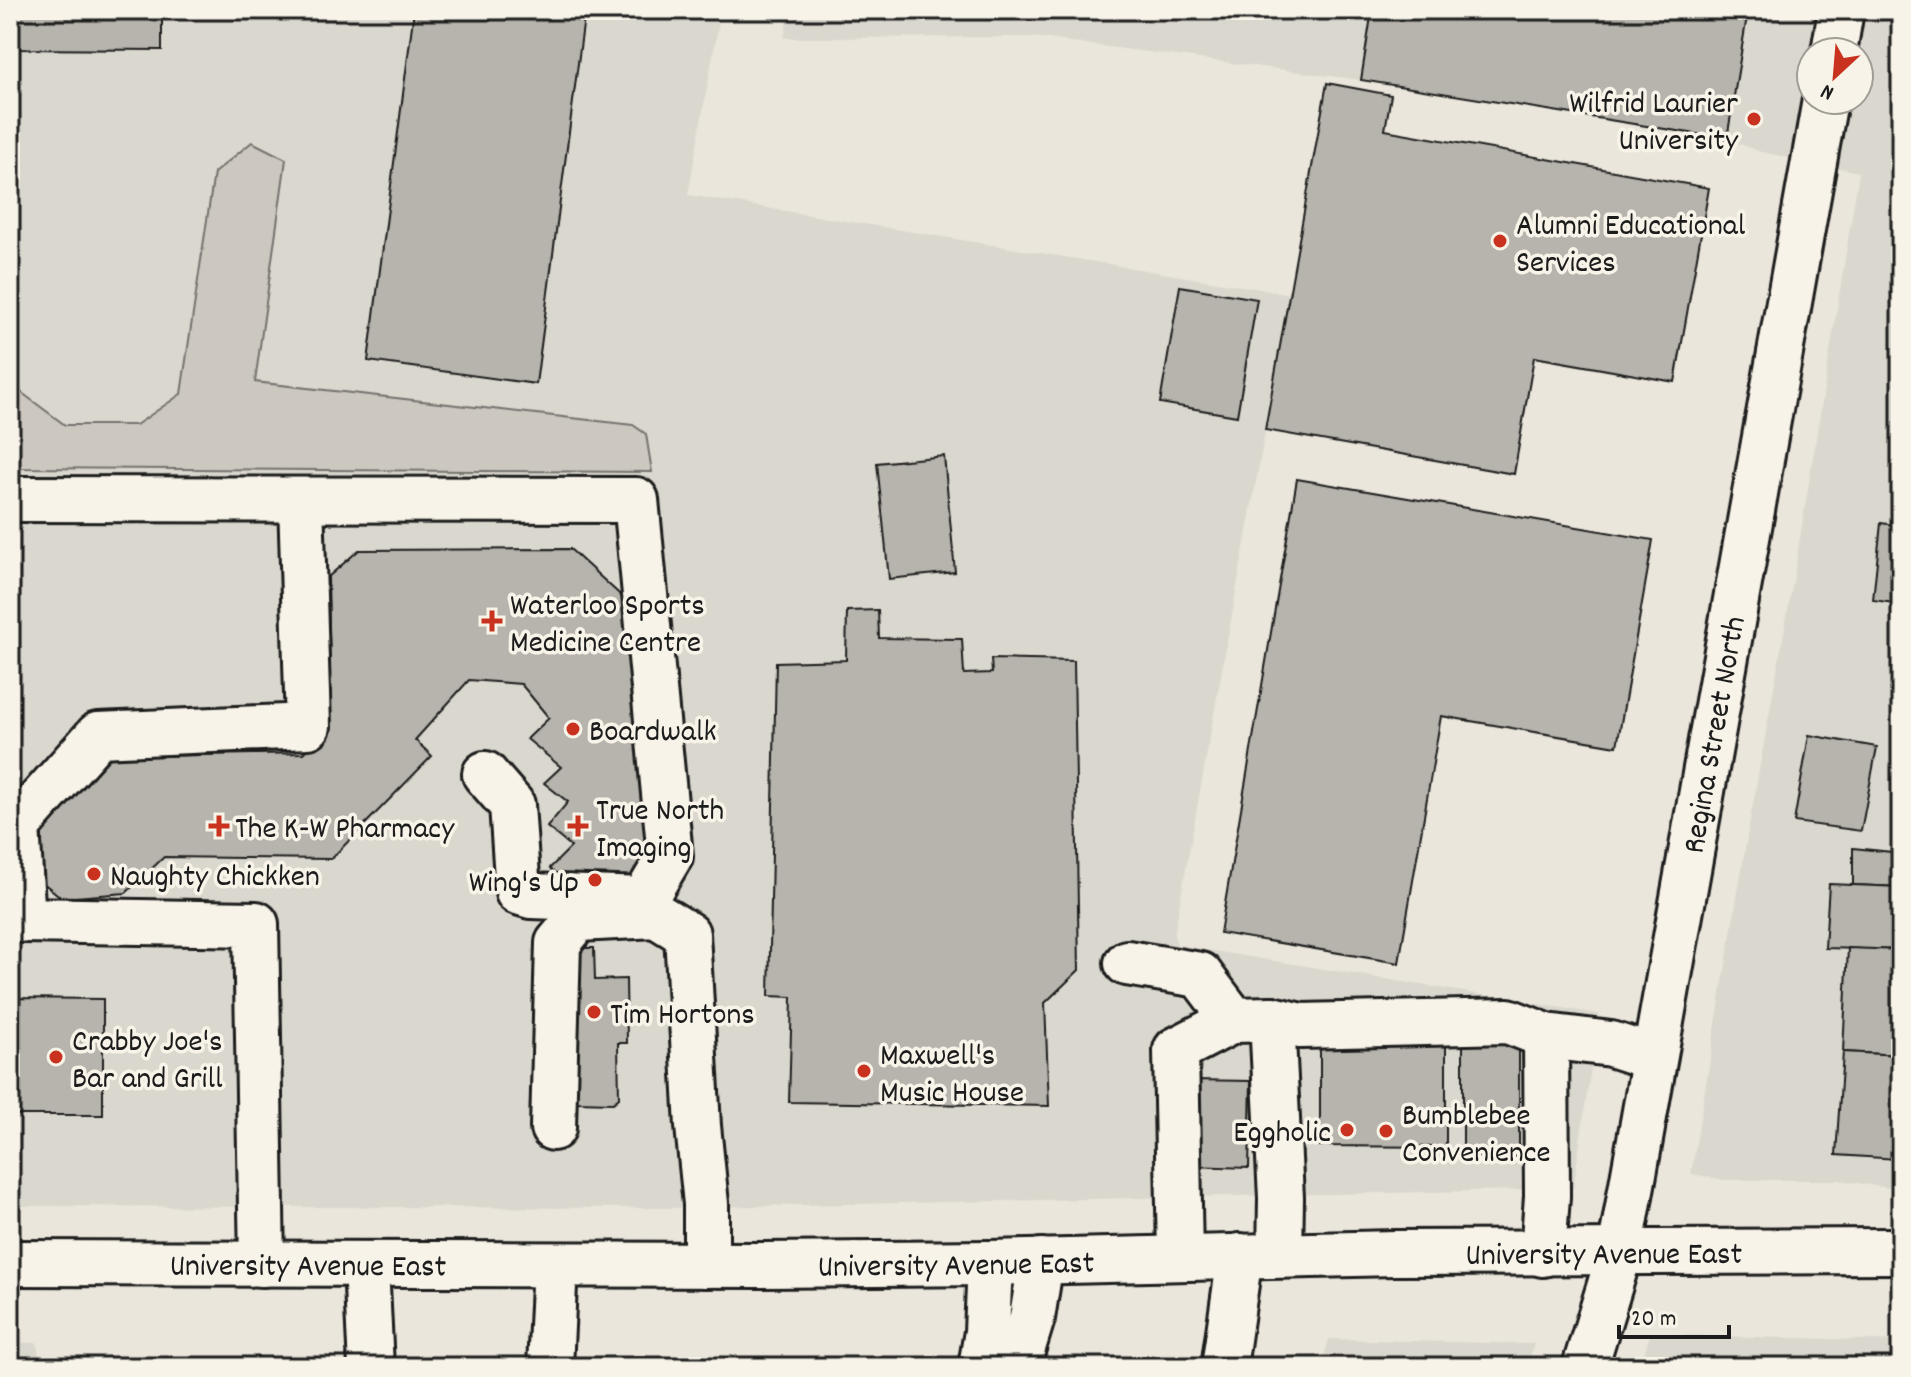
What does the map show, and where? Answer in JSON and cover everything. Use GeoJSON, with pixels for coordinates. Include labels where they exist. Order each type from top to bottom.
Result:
{"type":"FeatureCollection","features":[{"type":"Feature","properties":{"kind":"main road"},"geometry":{"type":"LineString","coordinates":[[1837,36],[1841,10]]}},
{"type":"Feature","properties":{"kind":"main road","name":"Regina Street North"},"geometry":{"type":"LineString","coordinates":[[1585,1367],[1620,1252],[1822,116]]}},
{"type":"Feature","properties":{"kind":"main road"},"geometry":{"type":"LineString","coordinates":[[10,499],[636,500],[670,856],[644,900],[531,896],[518,892],[512,805],[485,774]]}},
{"type":"Feature","properties":{"kind":"main road"},"geometry":{"type":"LineString","coordinates":[[262,1264],[256,924],[23,920],[17,826],[98,735],[308,726],[301,500]]}},
{"type":"Feature","properties":{"kind":"main road"},"geometry":{"type":"LineString","coordinates":[[553,1128],[558,943],[578,919],[656,915],[687,934],[698,1126],[706,1204],[706,1265]]}},
{"type":"Feature","properties":{"kind":"main road"},"geometry":{"type":"LineString","coordinates":[[1127,963],[1200,975],[1253,1019],[1281,1198],[1224,1367]]}},
{"type":"Feature","properties":{"kind":"main road"},"geometry":{"type":"LineString","coordinates":[[1180,1257],[1176,1050],[1253,1019],[1301,1026],[1508,1021],[1546,1036],[1611,1044],[1654,1058]]}},
{"type":"Feature","properties":{"kind":"main road"},"geometry":{"type":"LineString","coordinates":[[1543,1254],[1547,1196],[1546,1036]]}},
{"type":"Feature","properties":{"kind":"main road","name":"University Avenue East"},"geometry":{"type":"LineString","coordinates":[[10,1263],[706,1265],[990,1263],[1260,1256],[1901,1251]]}},
{"type":"Feature","properties":{"kind":"main road"},"geometry":{"type":"LineString","coordinates":[[1017,1367],[1032,1318],[1041,1261]]}},
{"type":"Feature","properties":{"kind":"main road"},"geometry":{"type":"LineString","coordinates":[[981,1367],[987,1332],[990,1263]]}},
{"type":"Feature","properties":{"kind":"main road"},"geometry":{"type":"LineString","coordinates":[[550,1367],[555,1265]]}},
{"type":"Feature","properties":{"kind":"main road"},"geometry":{"type":"LineString","coordinates":[[366,1266],[371,1367]]}},
{"type":"Feature","properties":{"kind":"shaded area"},"geometry":{"type":"Polygon","coordinates":[[[10,10],[721,10],[688,195],[1290,294],[1174,935],[1177,945],[1599,1014],[1573,1189],[663,1208],[10,1206],[10,10]]]}},
{"type":"Feature","properties":{"kind":"shaded area"},"geometry":{"type":"Polygon","coordinates":[[[789,10],[1901,10],[1901,1190],[1839,1180],[1725,1180],[1691,1174],[1792,588],[1859,172],[1761,152],[1727,139],[1361,80],[1032,37],[784,38],[789,10]]]}},
{"type":"Feature","properties":{"kind":"shaded area"},"geometry":{"type":"Polygon","coordinates":[[[252,142],[286,159],[255,382],[633,425],[646,434],[652,472],[10,468],[10,384],[65,425],[136,425],[181,394],[214,173],[252,142]]]}},
{"type":"Feature","properties":{"kind":"shaded area"},"geometry":{"type":"Polygon","coordinates":[[[1650,1334],[1901,1341],[1901,1367],[1640,1367],[1650,1334]]]}},
{"type":"Feature","properties":{"kind":"shaded area"},"geometry":{"type":"Polygon","coordinates":[[[1329,1339],[1534,1344],[1527,1367],[1321,1367],[1329,1339]]]}},
{"type":"Feature","properties":{"kind":"shaded area"},"geometry":{"type":"Polygon","coordinates":[[[10,1342],[37,1343],[41,1367],[10,1367],[10,1342]]]}},
{"type":"Feature","properties":{"kind":"building"},"geometry":{"type":"Polygon","coordinates":[[[10,10],[162,10],[162,50],[10,49],[10,10]]]}},
{"type":"Feature","properties":{"kind":"building"},"geometry":{"type":"Polygon","coordinates":[[[414,10],[585,10],[536,384],[368,361],[414,10]]]}},
{"type":"Feature","properties":{"kind":"building"},"geometry":{"type":"Polygon","coordinates":[[[1372,10],[1748,10],[1727,139],[1361,80],[1372,10]]]}},
{"type":"Feature","properties":{"kind":"building","name":"Alumni Educational Services"},"geometry":{"type":"Polygon","coordinates":[[[1327,83],[1391,95],[1385,130],[1709,188],[1675,382],[1534,357],[1514,474],[1265,430],[1327,83]]]}},
{"type":"Feature","properties":{"kind":"building"},"geometry":{"type":"Polygon","coordinates":[[[1180,286],[1257,299],[1237,416],[1160,403],[1180,286]]]}},
{"type":"Feature","properties":{"kind":"building"},"geometry":{"type":"Polygon","coordinates":[[[944,456],[955,572],[889,579],[877,463],[944,456]]]}},
{"type":"Feature","properties":{"kind":"building"},"geometry":{"type":"Polygon","coordinates":[[[1297,479],[1653,540],[1617,746],[1441,716],[1399,963],[1220,933],[1297,479]]]}},
{"type":"Feature","properties":{"kind":"building"},"geometry":{"type":"Polygon","coordinates":[[[1881,523],[1901,526],[1901,604],[1873,600],[1881,523]]]}},
{"type":"Feature","properties":{"kind":"building"},"geometry":{"type":"Polygon","coordinates":[[[570,549],[628,602],[652,878],[575,896],[550,868],[571,847],[547,827],[568,802],[544,783],[561,767],[527,739],[549,718],[521,684],[469,680],[415,740],[432,756],[331,859],[164,857],[126,893],[62,898],[42,882],[42,829],[111,757],[304,753],[331,727],[328,577],[359,550],[570,549]]]}},
{"type":"Feature","properties":{"kind":"building"},"geometry":{"type":"Polygon","coordinates":[[[878,610],[879,638],[962,639],[964,674],[992,673],[991,659],[1074,661],[1079,970],[1045,1003],[1049,1106],[789,1102],[792,997],[769,996],[776,662],[846,660],[847,611],[878,610]]]}},
{"type":"Feature","properties":{"kind":"building"},"geometry":{"type":"Polygon","coordinates":[[[1809,735],[1877,747],[1861,831],[1794,822],[1809,735]]]}},
{"type":"Feature","properties":{"kind":"building"},"geometry":{"type":"Polygon","coordinates":[[[1853,848],[1901,853],[1901,887],[1853,885],[1853,848]]]}},
{"type":"Feature","properties":{"kind":"building"},"geometry":{"type":"Polygon","coordinates":[[[1829,884],[1901,887],[1901,950],[1825,948],[1829,884]]]}},
{"type":"Feature","properties":{"kind":"building","name":"Tim Hortons"},"geometry":{"type":"Polygon","coordinates":[[[573,948],[594,948],[595,980],[626,979],[627,1043],[618,1043],[619,1098],[613,1103],[576,1102],[569,1093],[573,948]]]}},
{"type":"Feature","properties":{"kind":"building"},"geometry":{"type":"Polygon","coordinates":[[[1848,948],[1901,950],[1900,1055],[1843,1052],[1848,948]]]}},
{"type":"Feature","properties":{"kind":"building","name":"Crabby Joe's Bar and Grill"},"geometry":{"type":"Polygon","coordinates":[[[10,998],[103,999],[103,1115],[10,1115],[10,998]]]}},
{"type":"Feature","properties":{"kind":"building"},"geometry":{"type":"Polygon","coordinates":[[[1463,1032],[1519,1032],[1519,1157],[1463,1157],[1463,1032]]]}},
{"type":"Feature","properties":{"kind":"building"},"geometry":{"type":"Polygon","coordinates":[[[1320,1040],[1446,1041],[1446,1147],[1320,1146],[1320,1040]]]}},
{"type":"Feature","properties":{"kind":"building"},"geometry":{"type":"Polygon","coordinates":[[[1843,1052],[1900,1055],[1898,1159],[1836,1155],[1843,1052]]]}},
{"type":"Feature","properties":{"kind":"building"},"geometry":{"type":"Polygon","coordinates":[[[1192,1080],[1251,1081],[1249,1168],[1190,1166],[1192,1080]]]}},
{"type":"Feature","properties":{"kind":"place","name":"Wilfrid Laurier University"},"geometry":{"type":"Point","coordinates":[1754,119]}},
{"type":"Feature","properties":{"kind":"place","name":"Alumni Educational Services"},"geometry":{"type":"Point","coordinates":[1500,241]}},
{"type":"Feature","properties":{"kind":"place","name":"Waterloo Sports Medicine Centre"},"geometry":{"type":"Point","coordinates":[492,621]}},
{"type":"Feature","properties":{"kind":"place","name":"Boardwalk"},"geometry":{"type":"Point","coordinates":[573,729]}},
{"type":"Feature","properties":{"kind":"place","name":"The K-W Pharmacy"},"geometry":{"type":"Point","coordinates":[219,826]}},
{"type":"Feature","properties":{"kind":"place","name":"True North Imaging"},"geometry":{"type":"Point","coordinates":[578,826]}},
{"type":"Feature","properties":{"kind":"place","name":"Naughty Chickken"},"geometry":{"type":"Point","coordinates":[94,874]}},
{"type":"Feature","properties":{"kind":"place","name":"Wing's Up"},"geometry":{"type":"Point","coordinates":[595,880]}},
{"type":"Feature","properties":{"kind":"place","name":"Tim Hortons"},"geometry":{"type":"Point","coordinates":[594,1012]}},
{"type":"Feature","properties":{"kind":"place","name":"Crabby Joe's Bar and Grill"},"geometry":{"type":"Point","coordinates":[56,1057]}},
{"type":"Feature","properties":{"kind":"place","name":"Maxwell's Music House"},"geometry":{"type":"Point","coordinates":[864,1071]}},
{"type":"Feature","properties":{"kind":"place","name":"Eggholic"},"geometry":{"type":"Point","coordinates":[1347,1130]}},
{"type":"Feature","properties":{"kind":"place","name":"Bumblebee Convenience"},"geometry":{"type":"Point","coordinates":[1386,1131]}}]}
